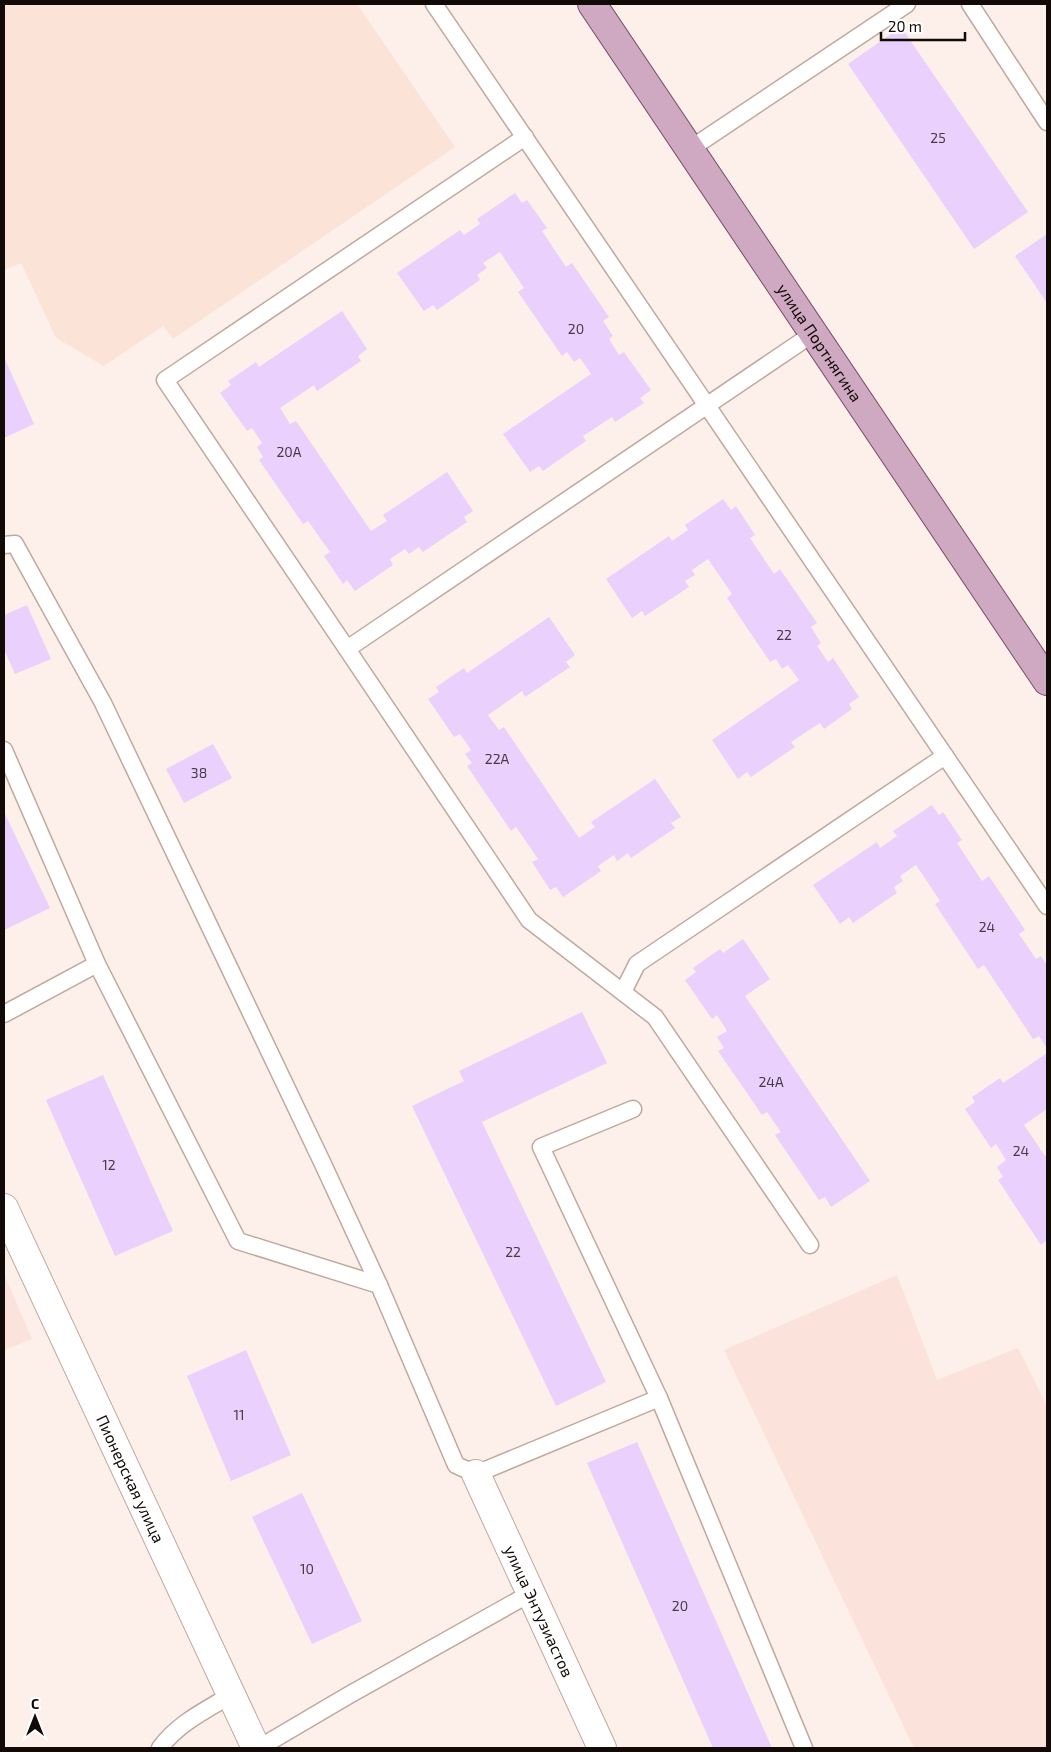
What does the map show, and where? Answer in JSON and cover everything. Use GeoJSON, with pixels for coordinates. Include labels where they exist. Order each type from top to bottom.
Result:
{"type":"FeatureCollection","features":[{"type":"Feature","properties":{"kind":"main road","name":"улица Портнягина"},"geometry":{"type":"LineString","coordinates":[[592,4],[1047,681]]}},
{"type":"Feature","properties":{"kind":"street","name":"Пионерская улица"},"geometry":{"type":"LineString","coordinates":[[4,1208],[231,1695],[258,1748]]}},
{"type":"Feature","properties":{"kind":"street","name":"улица Энтузиастов"},"geometry":{"type":"LineString","coordinates":[[476,1474],[602,1748]]}},
{"type":"Feature","properties":{"kind":"lane"},"geometry":{"type":"LineString","coordinates":[[434,4],[1047,906]]}},
{"type":"Feature","properties":{"kind":"lane"},"geometry":{"type":"LineString","coordinates":[[690,149],[908,4]]}},
{"type":"Feature","properties":{"kind":"lane"},"geometry":{"type":"LineString","coordinates":[[970,4],[1047,122]]}},
{"type":"Feature","properties":{"kind":"lane"},"geometry":{"type":"LineString","coordinates":[[524,136],[165,380],[529,920],[655,1017],[810,1245]]}},
{"type":"Feature","properties":{"kind":"lane"},"geometry":{"type":"LineString","coordinates":[[347,649],[814,333]]}},
{"type":"Feature","properties":{"kind":"lane"},"geometry":{"type":"LineString","coordinates":[[4,545],[15,544],[103,703],[379,1285],[456,1465],[476,1474],[659,1398]]}},
{"type":"Feature","properties":{"kind":"lane"},"geometry":{"type":"LineString","coordinates":[[4,750],[97,964],[238,1241],[379,1285]]}},
{"type":"Feature","properties":{"kind":"lane"},"geometry":{"type":"LineString","coordinates":[[623,992],[637,964],[945,756]]}},
{"type":"Feature","properties":{"kind":"lane"},"geometry":{"type":"LineString","coordinates":[[4,1014],[97,964]]}},
{"type":"Feature","properties":{"kind":"lane"},"geometry":{"type":"LineString","coordinates":[[633,1109],[541,1147],[659,1398],[804,1748]]}},
{"type":"Feature","properties":{"kind":"lane"},"geometry":{"type":"LineString","coordinates":[[258,1748],[531,1593]]}},
{"type":"Feature","properties":{"kind":"lane"},"geometry":{"type":"LineString","coordinates":[[160,1748],[166,1740],[192,1718],[231,1695]]}},
{"type":"Feature","properties":{"kind":"shaded area"},"geometry":{"type":"Polygon","coordinates":[[[4,4],[357,4],[455,147],[173,339],[163,326],[104,366],[56,338],[21,263],[4,270],[4,4]]]}},
{"type":"Feature","properties":{"kind":"shaded area"},"geometry":{"type":"Polygon","coordinates":[[[4,1274],[32,1339],[4,1350],[4,1274]]]}},
{"type":"Feature","properties":{"kind":"shaded area"},"geometry":{"type":"Polygon","coordinates":[[[897,1275],[937,1380],[1018,1348],[1047,1406],[1047,1748],[914,1748],[724,1350],[897,1275]]]}},
{"type":"Feature","properties":{"kind":"building"},"geometry":{"type":"Polygon","coordinates":[[[901,27],[1028,212],[974,249],[848,64],[901,27]]]}},
{"type":"Feature","properties":{"kind":"building"},"geometry":{"type":"Polygon","coordinates":[[[515,193],[522,203],[527,200],[547,228],[542,231],[566,267],[572,263],[609,317],[603,321],[613,336],[609,339],[619,355],[624,352],[651,390],[640,398],[644,403],[615,422],[612,417],[583,436],[586,441],[543,471],[539,466],[530,472],[503,434],[591,374],[580,358],[574,362],[567,352],[562,356],[518,292],[524,288],[500,252],[483,263],[487,268],[477,275],[480,280],[437,310],[433,305],[424,311],[397,273],[460,230],[464,235],[480,224],[477,219],[515,193]]]}},
{"type":"Feature","properties":{"kind":"building"},"geometry":{"type":"Polygon","coordinates":[[[1047,234],[1047,303],[1015,256],[1047,234]]]}},
{"type":"Feature","properties":{"kind":"building"},"geometry":{"type":"Polygon","coordinates":[[[342,311],[367,349],[358,356],[361,361],[317,391],[314,385],[280,408],[290,424],[296,421],[371,531],[387,521],[383,515],[447,472],[473,511],[464,517],[467,522],[423,552],[419,547],[409,554],[405,549],[390,559],[393,565],[355,591],[347,580],[343,584],[324,556],[330,552],[308,521],[303,524],[259,460],[263,457],[257,447],[262,443],[252,428],[247,431],[220,393],[231,385],[228,381],[256,362],[259,367],[342,311]]]}},
{"type":"Feature","properties":{"kind":"building"},"geometry":{"type":"Polygon","coordinates":[[[4,357],[34,424],[4,438],[4,357]]]}},
{"type":"Feature","properties":{"kind":"building"},"geometry":{"type":"Polygon","coordinates":[[[723,499],[731,510],[736,506],[755,535],[750,538],[774,574],[780,569],[817,623],[811,627],[821,643],[817,646],[828,662],[833,658],[859,697],[849,704],[852,709],[824,729],[820,723],[791,742],[795,747],[751,777],[747,772],[738,779],[712,740],[799,680],[788,665],[782,669],[776,659],[770,662],[727,598],[732,594],[708,559],[692,570],[695,575],[685,581],[689,587],[645,616],[642,611],[632,618],[606,579],[669,536],[672,541],[688,530],[685,525],[723,499]]]}},
{"type":"Feature","properties":{"kind":"building"},"geometry":{"type":"Polygon","coordinates":[[[27,605],[51,659],[15,674],[4,649],[4,615],[27,605]]]}},
{"type":"Feature","properties":{"kind":"building"},"geometry":{"type":"Polygon","coordinates":[[[549,617],[575,655],[566,662],[570,667],[525,697],[522,691],[488,715],[499,730],[504,727],[579,838],[595,827],[591,822],[655,779],[681,817],[671,823],[675,828],[631,858],[628,853],[617,861],[614,855],[598,866],[601,871],[563,897],[556,887],[550,890],[532,862],[538,859],[516,827],[511,831],[467,766],[472,763],[465,754],[471,750],[460,734],[454,737],[428,699],[439,692],[436,687],[464,668],[467,673],[549,617]]]}},
{"type":"Feature","properties":{"kind":"building"},"geometry":{"type":"Polygon","coordinates":[[[213,744],[232,778],[184,803],[166,769],[213,744]]]}},
{"type":"Feature","properties":{"kind":"building"},"geometry":{"type":"Polygon","coordinates":[[[932,805],[939,815],[943,812],[962,840],[957,843],[982,881],[989,876],[1025,930],[1019,934],[1036,959],[1041,956],[1047,965],[1047,1048],[1039,1036],[1033,1039],[984,965],[978,969],[935,904],[940,901],[916,865],[900,876],[903,881],[894,887],[897,893],[853,923],[849,917],[840,924],[813,885],[877,842],[880,848],[897,836],[893,831],[932,805]]]}},
{"type":"Feature","properties":{"kind":"building"},"geometry":{"type":"Polygon","coordinates":[[[4,812],[50,908],[4,930],[4,812]]]}},
{"type":"Feature","properties":{"kind":"building"},"geometry":{"type":"Polygon","coordinates":[[[743,939],[770,979],[745,996],[870,1181],[831,1207],[825,1197],[819,1200],[775,1135],[781,1132],[767,1112],[762,1115],[718,1051],[724,1048],[717,1037],[727,1031],[717,1015],[712,1019],[685,980],[696,972],[693,968],[720,949],[723,953],[743,939]]]}},
{"type":"Feature","properties":{"kind":"building"},"geometry":{"type":"Polygon","coordinates":[[[582,1012],[607,1063],[482,1122],[606,1382],[556,1406],[412,1106],[464,1081],[459,1071],[582,1012]]]}},
{"type":"Feature","properties":{"kind":"building"},"geometry":{"type":"Polygon","coordinates":[[[1047,1053],[1047,1109],[1024,1125],[1045,1156],[1047,1155],[1047,1240],[1041,1245],[998,1180],[1003,1177],[997,1167],[1006,1160],[996,1144],[991,1148],[965,1109],[975,1102],[972,1097],[1000,1078],[1003,1083],[1047,1053]]]}},
{"type":"Feature","properties":{"kind":"building"},"geometry":{"type":"Polygon","coordinates":[[[103,1075],[173,1231],[115,1256],[46,1100],[103,1075]]]}},
{"type":"Feature","properties":{"kind":"building"},"geometry":{"type":"Polygon","coordinates":[[[246,1350],[291,1455],[231,1481],[187,1376],[246,1350]]]}},
{"type":"Feature","properties":{"kind":"building"},"geometry":{"type":"Polygon","coordinates":[[[637,1442],[772,1748],[713,1748],[587,1463],[637,1442]]]}},
{"type":"Feature","properties":{"kind":"building"},"geometry":{"type":"Polygon","coordinates":[[[302,1493],[362,1621],[312,1644],[252,1517],[302,1493]]]}}]}
